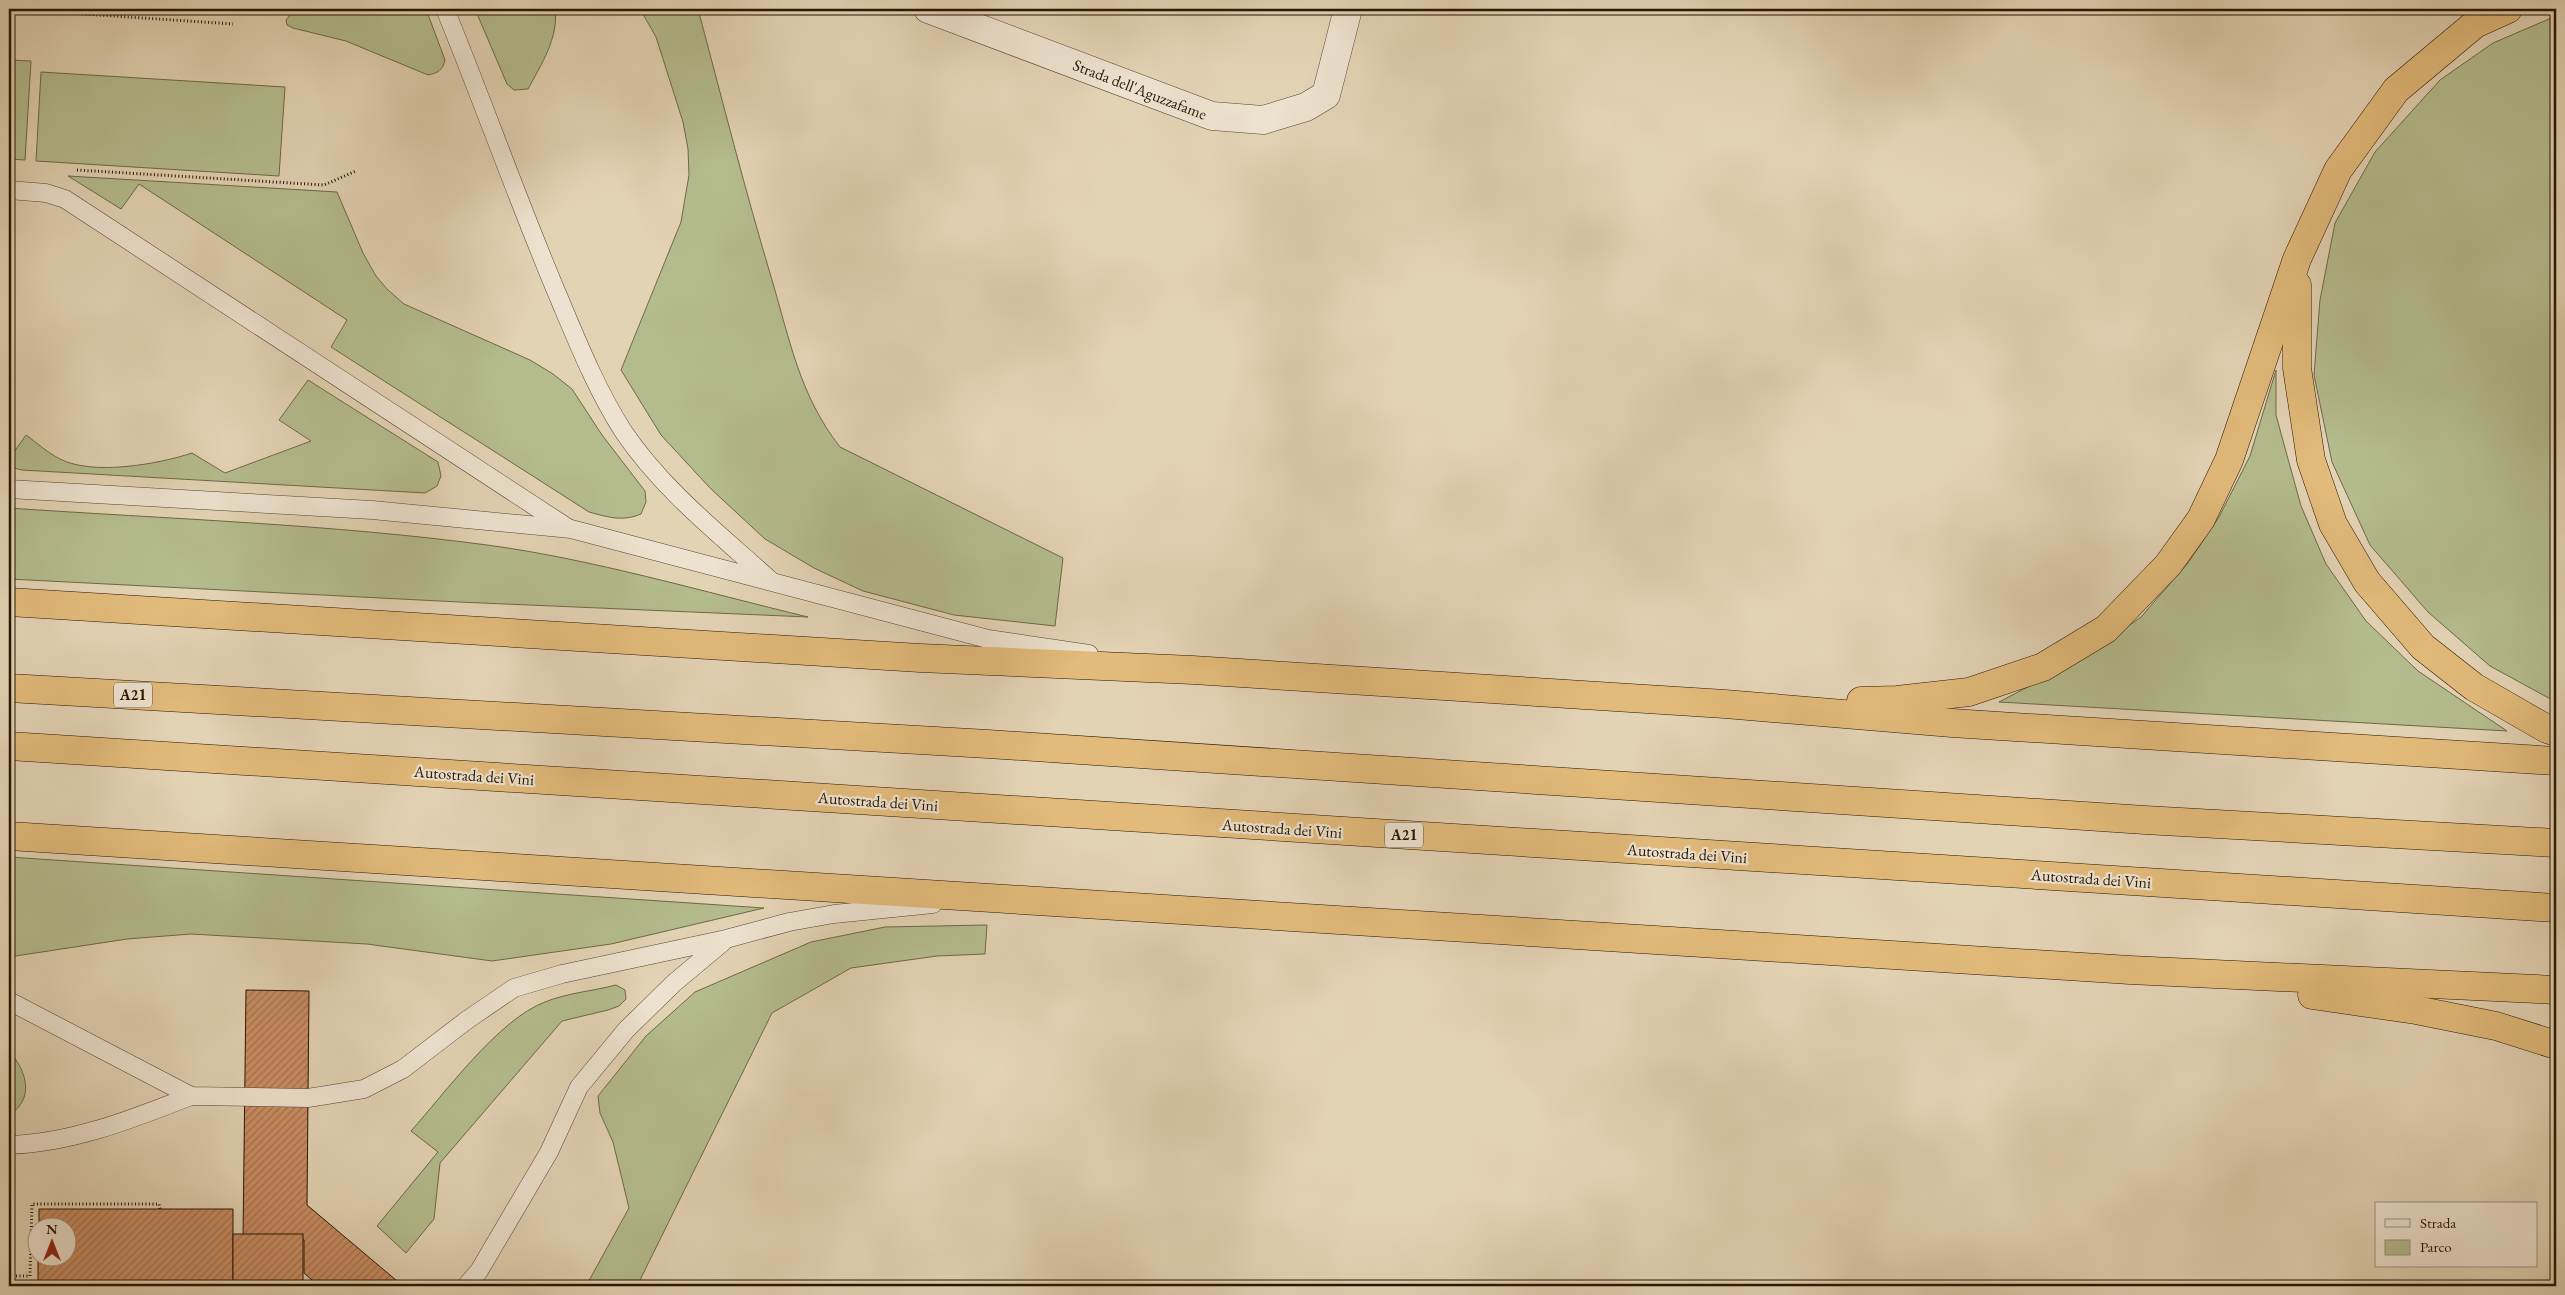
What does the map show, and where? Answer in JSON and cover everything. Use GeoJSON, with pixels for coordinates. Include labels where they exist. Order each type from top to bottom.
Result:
{"type":"FeatureCollection","features":[{"type":"Feature","properties":{"kind":"highway"},"geometry":{"type":"LineString","coordinates":[[1725,704],[1897,700],[1969,692],[2043,667],[2106,629],[2168,565],[2201,519],[2229,460],[2297,258],[2338,170],[2396,90],[2475,24],[2508,9]]}},
{"type":"Feature","properties":{"kind":"highway"},"geometry":{"type":"LineString","coordinates":[[2297,258],[2297,368],[2311,460],[2333,524],[2367,582],[2423,646],[2474,687],[2547,729],[2556,732]]}},
{"type":"Feature","properties":{"kind":"highway"},"geometry":{"type":"LineString","coordinates":[[9,602],[920,658],[1193,670],[1725,704],[1952,724],[2556,761]]}},
{"type":"Feature","properties":{"kind":"highway","name":"A21"},"geometry":{"type":"LineString","coordinates":[[9,688],[988,744],[2145,820],[2556,843]]}},
{"type":"Feature","properties":{"kind":"highway","name":"Autostrada dei Vini"},"geometry":{"type":"LineString","coordinates":[[9,746],[2556,908]]}},
{"type":"Feature","properties":{"kind":"highway"},"geometry":{"type":"LineString","coordinates":[[9,836],[2130,970],[2556,990]]}},
{"type":"Feature","properties":{"kind":"highway"},"geometry":{"type":"LineString","coordinates":[[2130,970],[2416,1010],[2496,1026],[2556,1045]]}},
{"type":"Feature","properties":{"kind":"street","name":"Strada dell'Aguzzafame"},"geometry":{"type":"LineString","coordinates":[[928,9],[1212,116],[1263,120],[1306,107],[1326,95],[1348,9]]}},
{"type":"Feature","properties":{"kind":"lane"},"geometry":{"type":"LineString","coordinates":[[445,9],[492,124],[522,210],[587,364],[624,431],[672,491],[771,581]]}},
{"type":"Feature","properties":{"kind":"lane"},"geometry":{"type":"LineString","coordinates":[[9,190],[46,193],[65,199],[571,530]]}},
{"type":"Feature","properties":{"kind":"lane"},"geometry":{"type":"LineString","coordinates":[[9,489],[372,510],[571,530],[988,639],[1193,670]]}},
{"type":"Feature","properties":{"kind":"lane"},"geometry":{"type":"LineString","coordinates":[[9,1145],[38,1144],[111,1127],[191,1096],[308,1098],[364,1089],[403,1069],[466,1020],[514,988],[562,974],[726,939],[776,925],[834,914],[990,899]]}},
{"type":"Feature","properties":{"kind":"lane"},"geometry":{"type":"LineString","coordinates":[[466,1286],[482,1278],[548,1152],[579,1087],[626,1030],[674,983],[726,939]]}},
{"type":"Feature","properties":{"kind":"lane"},"geometry":{"type":"LineString","coordinates":[[9,1001],[30,1010],[191,1096]]}},
{"type":"Feature","properties":{"kind":"path"},"geometry":{"type":"LineString","coordinates":[[9,9],[234,24]]}},
{"type":"Feature","properties":{"kind":"path"},"geometry":{"type":"LineString","coordinates":[[68,169],[324,185],[356,171]]}},
{"type":"Feature","properties":{"kind":"path"},"geometry":{"type":"LineString","coordinates":[[9,1276],[30,1276],[32,1204],[159,1204],[160,1209]]}},
{"type":"Feature","properties":{"kind":"green space"},"geometry":{"type":"Polygon","coordinates":[[[295,9],[426,9],[445,60],[443,66],[435,73],[428,75],[346,41],[293,28],[287,25],[286,20],[295,9]]]}},
{"type":"Feature","properties":{"kind":"green space"},"geometry":{"type":"Polygon","coordinates":[[[475,9],[555,9],[556,19],[552,40],[528,89],[514,90],[507,84],[475,9]]]}},
{"type":"Feature","properties":{"kind":"green space"},"geometry":{"type":"Polygon","coordinates":[[[640,9],[698,9],[743,178],[791,346],[806,388],[826,428],[840,447],[1063,558],[1055,626],[954,615],[863,591],[814,568],[765,539],[710,488],[661,435],[621,370],[681,222],[689,175],[688,149],[683,122],[656,37],[640,9]]]}},
{"type":"Feature","properties":{"kind":"green space"},"geometry":{"type":"Polygon","coordinates":[[[2556,16],[2556,702],[2490,666],[2428,612],[2370,545],[2332,462],[2314,375],[2320,300],[2335,223],[2375,152],[2440,80],[2493,43],[2556,16]]]}},
{"type":"Feature","properties":{"kind":"green space"},"geometry":{"type":"Polygon","coordinates":[[[9,60],[31,61],[25,160],[9,159],[9,60]]]}},
{"type":"Feature","properties":{"kind":"green space"},"geometry":{"type":"Polygon","coordinates":[[[41,72],[285,87],[279,176],[36,161],[41,72]]]}},
{"type":"Feature","properties":{"kind":"green space"},"geometry":{"type":"Polygon","coordinates":[[[68,176],[337,192],[363,253],[376,276],[404,304],[530,360],[553,374],[572,389],[602,435],[645,491],[646,502],[641,514],[621,518],[589,512],[331,347],[347,320],[139,184],[121,209],[68,176]]]}},
{"type":"Feature","properties":{"kind":"green space"},"geometry":{"type":"Polygon","coordinates":[[[2276,370],[2276,415],[2301,506],[2326,564],[2366,621],[2418,671],[2507,731],[1999,702],[2087,656],[2141,617],[2188,563],[2219,517],[2250,456],[2276,370]]]}},
{"type":"Feature","properties":{"kind":"green space"},"geometry":{"type":"Polygon","coordinates":[[[308,380],[438,462],[441,476],[437,486],[425,493],[22,470],[9,467],[9,459],[26,435],[56,457],[74,464],[90,467],[126,466],[162,461],[192,453],[225,473],[311,441],[279,420],[308,380]]]}},
{"type":"Feature","properties":{"kind":"green space"},"geometry":{"type":"Polygon","coordinates":[[[9,508],[308,527],[487,545],[607,567],[808,617],[459,602],[9,579],[9,508]]]}},
{"type":"Feature","properties":{"kind":"green space"},"geometry":{"type":"Polygon","coordinates":[[[9,857],[764,908],[611,944],[492,961],[367,944],[191,934],[127,939],[9,957],[9,857]]]}},
{"type":"Feature","properties":{"kind":"green space"},"geometry":{"type":"Polygon","coordinates":[[[987,925],[985,954],[937,956],[851,968],[772,1013],[637,1286],[586,1286],[629,1208],[613,1142],[600,1113],[598,1096],[646,1036],[695,992],[811,942],[885,927],[987,925]]]}},
{"type":"Feature","properties":{"kind":"green space"},"geometry":{"type":"Polygon","coordinates":[[[616,985],[625,990],[626,999],[619,1006],[608,1010],[562,1021],[440,1163],[434,1219],[406,1253],[377,1226],[438,1152],[411,1131],[491,1040],[527,1011],[553,999],[616,985]]]}},
{"type":"Feature","properties":{"kind":"green space"},"geometry":{"type":"Polygon","coordinates":[[[9,1051],[20,1067],[26,1084],[22,1101],[9,1115],[9,1051]]]}},
{"type":"Feature","properties":{"kind":"building"},"geometry":{"type":"Polygon","coordinates":[[[246,990],[309,991],[307,1205],[403,1286],[319,1286],[304,1273],[304,1240],[243,1239],[246,990]]]}},
{"type":"Feature","properties":{"kind":"building"},"geometry":{"type":"Polygon","coordinates":[[[39,1209],[233,1209],[233,1286],[38,1286],[38,1268],[78,1268],[78,1218],[39,1218],[39,1209]]]}},
{"type":"Feature","properties":{"kind":"building"},"geometry":{"type":"Polygon","coordinates":[[[233,1234],[303,1234],[303,1286],[233,1286],[233,1234]]]}}]}
